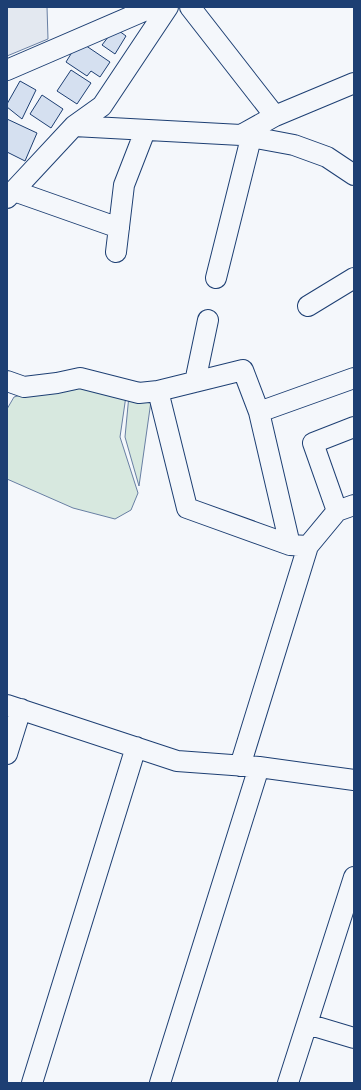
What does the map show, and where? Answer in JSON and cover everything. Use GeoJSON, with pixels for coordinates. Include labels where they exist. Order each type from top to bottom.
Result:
{"type":"FeatureCollection","features":[{"type":"Feature","properties":{"kind":"street"},"geometry":{"type":"LineString","coordinates":[[7,70],[153,7]]}},
{"type":"Feature","properties":{"kind":"street"},"geometry":{"type":"LineString","coordinates":[[119,228],[10,195],[74,126],[102,106],[168,7]]}},
{"type":"Feature","properties":{"kind":"street"},"geometry":{"type":"LineString","coordinates":[[190,7],[275,116]]}},
{"type":"Feature","properties":{"kind":"street"},"geometry":{"type":"LineString","coordinates":[[216,278],[246,137],[275,116],[354,83]]}},
{"type":"Feature","properties":{"kind":"street"},"geometry":{"type":"LineString","coordinates":[[74,126],[246,137],[294,145],[350,167]]}},
{"type":"Feature","properties":{"kind":"street"},"geometry":{"type":"LineString","coordinates":[[116,252],[124,185],[145,131]]}},
{"type":"Feature","properties":{"kind":"street"},"geometry":{"type":"LineString","coordinates":[[308,306],[354,278]]}},
{"type":"Feature","properties":{"kind":"street"},"geometry":{"type":"LineString","coordinates":[[195,382],[208,320]]}},
{"type":"Feature","properties":{"kind":"street"},"geometry":{"type":"LineString","coordinates":[[7,381],[24,387],[57,383],[80,378],[139,393],[158,391],[243,370],[259,412],[299,546],[249,766],[160,1083]]}},
{"type":"Feature","properties":{"kind":"street"},"geometry":{"type":"LineString","coordinates":[[259,412],[354,378]]}},
{"type":"Feature","properties":{"kind":"street"},"geometry":{"type":"LineString","coordinates":[[158,391],[187,508],[299,546]]}},
{"type":"Feature","properties":{"kind":"street"},"geometry":{"type":"LineString","coordinates":[[299,546],[346,508],[313,443],[354,427]]}},
{"type":"Feature","properties":{"kind":"street"},"geometry":{"type":"LineString","coordinates":[[7,754],[14,707],[178,761],[249,766],[354,780]]}},
{"type":"Feature","properties":{"kind":"street"},"geometry":{"type":"LineString","coordinates":[[32,1083],[136,747]]}},
{"type":"Feature","properties":{"kind":"street"},"geometry":{"type":"LineString","coordinates":[[288,1083],[354,877]]}},
{"type":"Feature","properties":{"kind":"street"},"geometry":{"type":"LineString","coordinates":[[307,1024],[354,1038]]}},
{"type":"Feature","properties":{"kind":"shaded area"},"geometry":{"type":"Polygon","coordinates":[[[7,7],[47,7],[48,39],[7,56],[7,7]]]}},
{"type":"Feature","properties":{"kind":"shaded area"},"geometry":{"type":"Polygon","coordinates":[[[80,378],[127,389],[120,437],[138,493],[131,510],[115,519],[73,508],[7,479],[7,409],[14,397],[80,378]]]}},
{"type":"Feature","properties":{"kind":"shaded area"},"geometry":{"type":"Polygon","coordinates":[[[152,394],[139,486],[125,437],[129,395],[152,394]]]}},
{"type":"Feature","properties":{"kind":"building"},"geometry":{"type":"Polygon","coordinates":[[[115,28],[126,36],[115,54],[102,45],[115,28]]]}},
{"type":"Feature","properties":{"kind":"building"},"geometry":{"type":"Polygon","coordinates":[[[79,41],[110,62],[100,77],[91,71],[87,76],[66,62],[79,41]]]}},
{"type":"Feature","properties":{"kind":"building"},"geometry":{"type":"Polygon","coordinates":[[[71,70],[91,83],[77,104],[57,91],[71,70]]]}},
{"type":"Feature","properties":{"kind":"building"},"geometry":{"type":"Polygon","coordinates":[[[20,81],[36,90],[22,119],[7,107],[7,104],[20,81]]]}},
{"type":"Feature","properties":{"kind":"building"},"geometry":{"type":"Polygon","coordinates":[[[42,95],[63,109],[51,128],[30,114],[42,95]]]}},
{"type":"Feature","properties":{"kind":"building"},"geometry":{"type":"Polygon","coordinates":[[[7,119],[37,133],[25,161],[7,152],[7,119]]]}}]}
